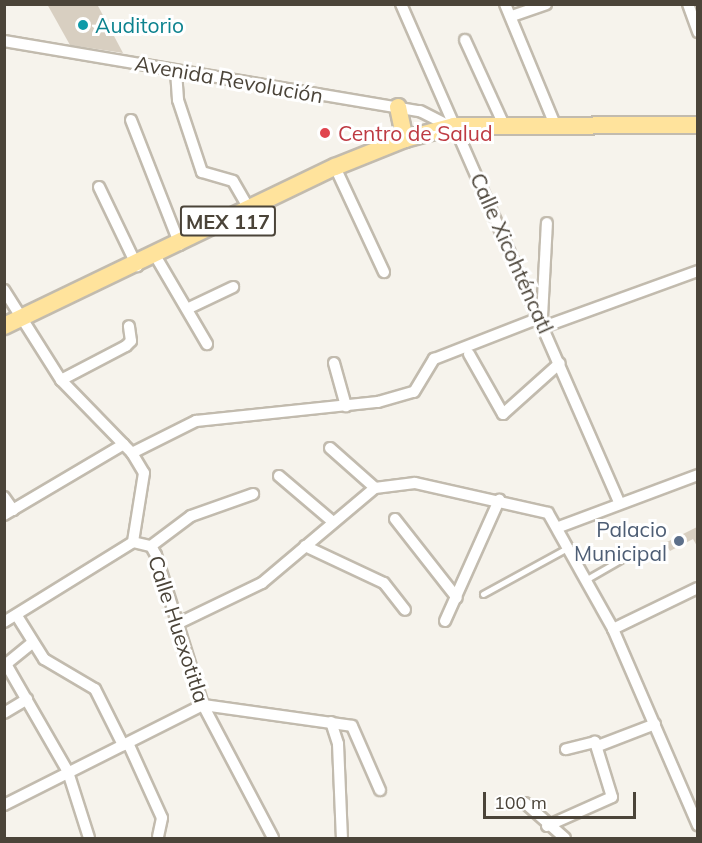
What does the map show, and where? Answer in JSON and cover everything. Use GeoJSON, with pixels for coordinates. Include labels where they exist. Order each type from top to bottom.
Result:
{"type":"FeatureCollection","features":[{"type":"Feature","properties":{"kind":"main road"},"geometry":{"type":"LineString","coordinates":[[398,107],[405,139]]}},
{"type":"Feature","properties":{"kind":"main road","name":"MEX 117"},"geometry":{"type":"LineString","coordinates":[[4,326],[156,257],[335,167],[405,139],[452,126],[698,125]]}},
{"type":"Feature","properties":{"kind":"street","name":"Calle Xicohténcatl"},"geometry":{"type":"LineString","coordinates":[[401,4],[452,126],[544,322],[584,431],[620,502]]}},
{"type":"Feature","properties":{"kind":"street"},"geometry":{"type":"LineString","coordinates":[[505,4],[512,16],[555,125]]}},
{"type":"Feature","properties":{"kind":"street"},"geometry":{"type":"LineString","coordinates":[[512,16],[546,4]]}},
{"type":"Feature","properties":{"kind":"street"},"geometry":{"type":"LineString","coordinates":[[688,4],[698,32]]}},
{"type":"Feature","properties":{"kind":"street"},"geometry":{"type":"LineString","coordinates":[[465,40],[504,125]]}},
{"type":"Feature","properties":{"kind":"street","name":"Avenida Revolución"},"geometry":{"type":"LineString","coordinates":[[4,41],[420,111],[452,126]]}},
{"type":"Feature","properties":{"kind":"street"},"geometry":{"type":"LineString","coordinates":[[176,71],[178,100],[201,172],[232,181],[250,210]]}},
{"type":"Feature","properties":{"kind":"street"},"geometry":{"type":"LineString","coordinates":[[131,120],[180,245]]}},
{"type":"Feature","properties":{"kind":"street"},"geometry":{"type":"LineString","coordinates":[[335,167],[384,272]]}},
{"type":"Feature","properties":{"kind":"street"},"geometry":{"type":"LineString","coordinates":[[99,187],[137,266]]}},
{"type":"Feature","properties":{"kind":"street"},"geometry":{"type":"LineString","coordinates":[[544,322],[547,306],[547,223]]}},
{"type":"Feature","properties":{"kind":"street"},"geometry":{"type":"LineString","coordinates":[[156,257],[189,308],[207,344]]}},
{"type":"Feature","properties":{"kind":"street"},"geometry":{"type":"LineString","coordinates":[[4,497],[9,512],[128,448],[196,421],[346,406],[414,392],[434,359],[698,271]]}},
{"type":"Feature","properties":{"kind":"street"},"geometry":{"type":"LineString","coordinates":[[189,308],[233,287]]}},
{"type":"Feature","properties":{"kind":"street","name":"Calle Huexotitla"},"geometry":{"type":"LineString","coordinates":[[4,290],[61,380],[128,448],[146,484],[133,518],[133,542],[151,546],[179,623],[203,705],[273,838]]}},
{"type":"Feature","properties":{"kind":"street"},"geometry":{"type":"LineString","coordinates":[[61,380],[126,346],[131,341],[129,326]]}},
{"type":"Feature","properties":{"kind":"street"},"geometry":{"type":"LineString","coordinates":[[469,354],[503,414],[560,363]]}},
{"type":"Feature","properties":{"kind":"street"},"geometry":{"type":"LineString","coordinates":[[334,363],[346,406]]}},
{"type":"Feature","properties":{"kind":"street"},"geometry":{"type":"LineString","coordinates":[[330,448],[375,488]]}},
{"type":"Feature","properties":{"kind":"street"},"geometry":{"type":"LineString","coordinates":[[557,523],[698,475]]}},
{"type":"Feature","properties":{"kind":"street"},"geometry":{"type":"LineString","coordinates":[[279,476],[333,522]]}},
{"type":"Feature","properties":{"kind":"street"},"geometry":{"type":"LineString","coordinates":[[179,623],[262,583],[375,488],[415,483],[499,500],[557,523],[613,629],[698,825]]}},
{"type":"Feature","properties":{"kind":"street"},"geometry":{"type":"LineString","coordinates":[[151,546],[191,516],[254,494]]}},
{"type":"Feature","properties":{"kind":"street"},"geometry":{"type":"LineString","coordinates":[[445,621],[499,500]]}},
{"type":"Feature","properties":{"kind":"street"},"geometry":{"type":"LineString","coordinates":[[395,519],[457,598]]}},
{"type":"Feature","properties":{"kind":"street"},"geometry":{"type":"LineString","coordinates":[[4,622],[133,542]]}},
{"type":"Feature","properties":{"kind":"street"},"geometry":{"type":"LineString","coordinates":[[305,546],[384,583],[405,610]]}},
{"type":"Feature","properties":{"kind":"street"},"geometry":{"type":"LineString","coordinates":[[613,629],[698,588]]}},
{"type":"Feature","properties":{"kind":"street"},"geometry":{"type":"LineString","coordinates":[[16,616],[32,643],[51,664],[94,689],[162,818],[159,838]]}},
{"type":"Feature","properties":{"kind":"street"},"geometry":{"type":"LineString","coordinates":[[32,643],[6,661],[68,772],[89,838]]}},
{"type":"Feature","properties":{"kind":"street"},"geometry":{"type":"LineString","coordinates":[[4,713],[27,699]]}},
{"type":"Feature","properties":{"kind":"street"},"geometry":{"type":"LineString","coordinates":[[4,805],[203,705],[352,726],[380,790]]}},
{"type":"Feature","properties":{"kind":"street"},"geometry":{"type":"LineString","coordinates":[[331,722],[338,744],[342,838]]}},
{"type":"Feature","properties":{"kind":"street"},"geometry":{"type":"LineString","coordinates":[[598,746],[655,724]]}},
{"type":"Feature","properties":{"kind":"street"},"geometry":{"type":"LineString","coordinates":[[547,832],[611,799],[598,746],[590,739],[566,749]]}},
{"type":"Feature","properties":{"kind":"street"},"geometry":{"type":"LineString","coordinates":[[525,803],[547,832],[565,838]]}},
{"type":"Feature","properties":{"kind":"lane"},"geometry":{"type":"LineString","coordinates":[[483,594],[571,546]]}},
{"type":"Feature","properties":{"kind":"lane"},"geometry":{"type":"LineString","coordinates":[[587,579],[634,552]]}},
{"type":"Feature","properties":{"kind":"building","name":"Auditorio"},"geometry":{"type":"Polygon","coordinates":[[[47,4],[97,4],[123,53],[70,45],[47,4]]]}},
{"type":"Feature","properties":{"kind":"building","name":"Palacio Municipal"},"geometry":{"type":"Polygon","coordinates":[[[697,527],[698,548],[693,539],[670,551],[665,543],[697,527]]]}},
{"type":"Feature","properties":{"kind":"place","name":"Auditorio"},"geometry":{"type":"Point","coordinates":[83,25]}},
{"type":"Feature","properties":{"kind":"place","name":"Centro de Salud"},"geometry":{"type":"Point","coordinates":[325,133]}},
{"type":"Feature","properties":{"kind":"place","name":"Palacio Municipal"},"geometry":{"type":"Point","coordinates":[679,541]}}]}
